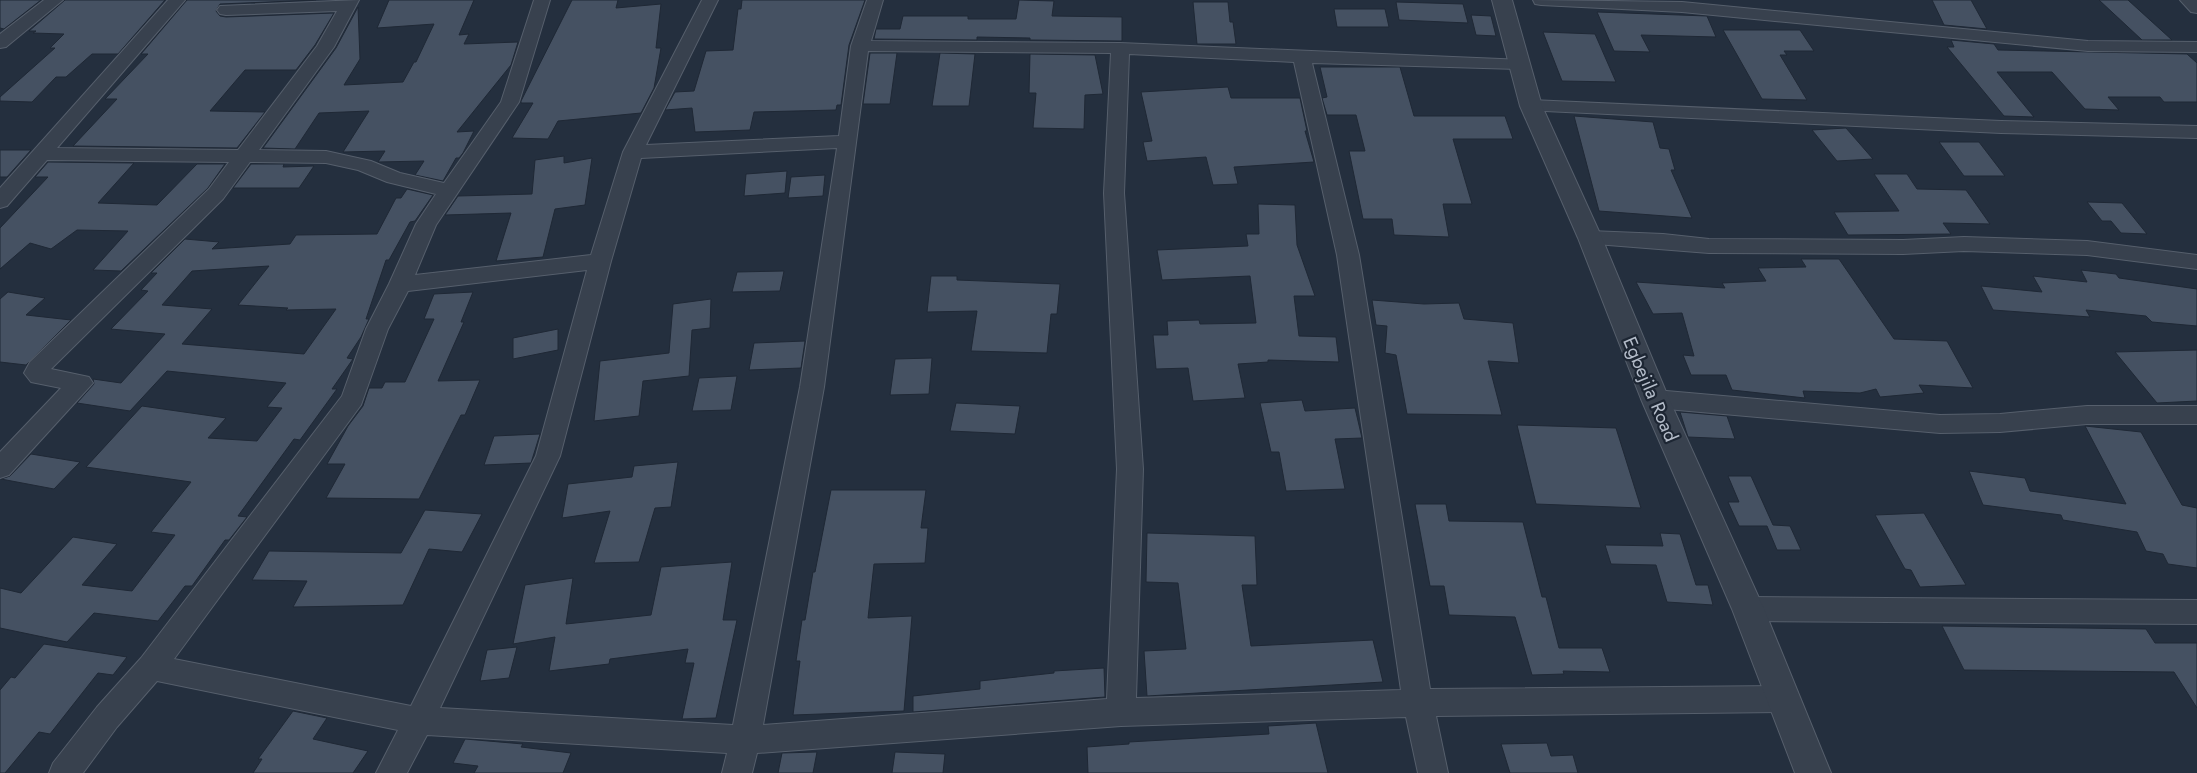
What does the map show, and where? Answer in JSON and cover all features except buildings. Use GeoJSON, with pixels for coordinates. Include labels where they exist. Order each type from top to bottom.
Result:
{"type":"FeatureCollection","features":[{"type":"Feature","properties":{"kind":"street"},"geometry":{"type":"LineString","coordinates":[[0,43],[55,0]]}},
{"type":"Feature","properties":{"kind":"street"},"geometry":{"type":"LineString","coordinates":[[0,200],[177,0]]}},
{"type":"Feature","properties":{"kind":"street"},"geometry":{"type":"LineString","coordinates":[[64,773],[107,717],[151,667],[353,399],[377,329],[400,284],[426,224],[510,102],[542,0]]}},
{"type":"Feature","properties":{"kind":"street"},"geometry":{"type":"LineString","coordinates":[[390,773],[419,721],[548,456],[600,261],[633,152],[710,0]]}},
{"type":"Feature","properties":{"kind":"street"},"geometry":{"type":"LineString","coordinates":[[737,773],[745,740],[812,387],[860,46],[874,0]]}},
{"type":"Feature","properties":{"kind":"street","name":"Egbejila Road"},"geometry":{"type":"LineString","coordinates":[[1502,0],[1531,106],[1590,238],[1655,399],[1748,609],[1813,773]]}},
{"type":"Feature","properties":{"kind":"street"},"geometry":{"type":"LineString","coordinates":[[1541,0],[1682,7],[2088,46],[2197,47]]}},
{"type":"Feature","properties":{"kind":"street"},"geometry":{"type":"LineString","coordinates":[[2188,0],[2197,8]]}},
{"type":"Feature","properties":{"kind":"street"},"geometry":{"type":"LineString","coordinates":[[226,10],[350,2]]}},
{"type":"Feature","properties":{"kind":"street"},"geometry":{"type":"LineString","coordinates":[[0,468],[81,382],[39,376],[36,373],[38,368],[216,194],[325,47],[350,2]]}},
{"type":"Feature","properties":{"kind":"street"},"geometry":{"type":"LineString","coordinates":[[860,46],[1120,48],[1302,57],[1518,64]]}},
{"type":"Feature","properties":{"kind":"street"},"geometry":{"type":"LineString","coordinates":[[1120,48],[1114,193],[1130,469],[1121,712]]}},
{"type":"Feature","properties":{"kind":"street"},"geometry":{"type":"LineString","coordinates":[[1302,57],[1348,255],[1418,703],[1433,773]]}},
{"type":"Feature","properties":{"kind":"street"},"geometry":{"type":"LineString","coordinates":[[1531,106],[1991,127],[2197,132]]}},
{"type":"Feature","properties":{"kind":"street"},"geometry":{"type":"LineString","coordinates":[[633,152],[848,142]]}},
{"type":"Feature","properties":{"kind":"street"},"geometry":{"type":"LineString","coordinates":[[39,154],[326,157],[364,165],[394,178],[449,190]]}},
{"type":"Feature","properties":{"kind":"street"},"geometry":{"type":"LineString","coordinates":[[1590,238],[1663,241],[1709,246],[1903,247],[1964,244],[2087,248],[2197,262]]}},
{"type":"Feature","properties":{"kind":"street"},"geometry":{"type":"LineString","coordinates":[[400,284],[600,261]]}},
{"type":"Feature","properties":{"kind":"street"},"geometry":{"type":"LineString","coordinates":[[1655,399],[1940,424],[2000,423],[2087,415],[2197,415]]}},
{"type":"Feature","properties":{"kind":"street"},"geometry":{"type":"LineString","coordinates":[[1748,609],[2197,612]]}},
{"type":"Feature","properties":{"kind":"street"},"geometry":{"type":"LineString","coordinates":[[151,667],[419,721],[745,740],[1121,712],[1418,703],[1784,700]]}}]}
